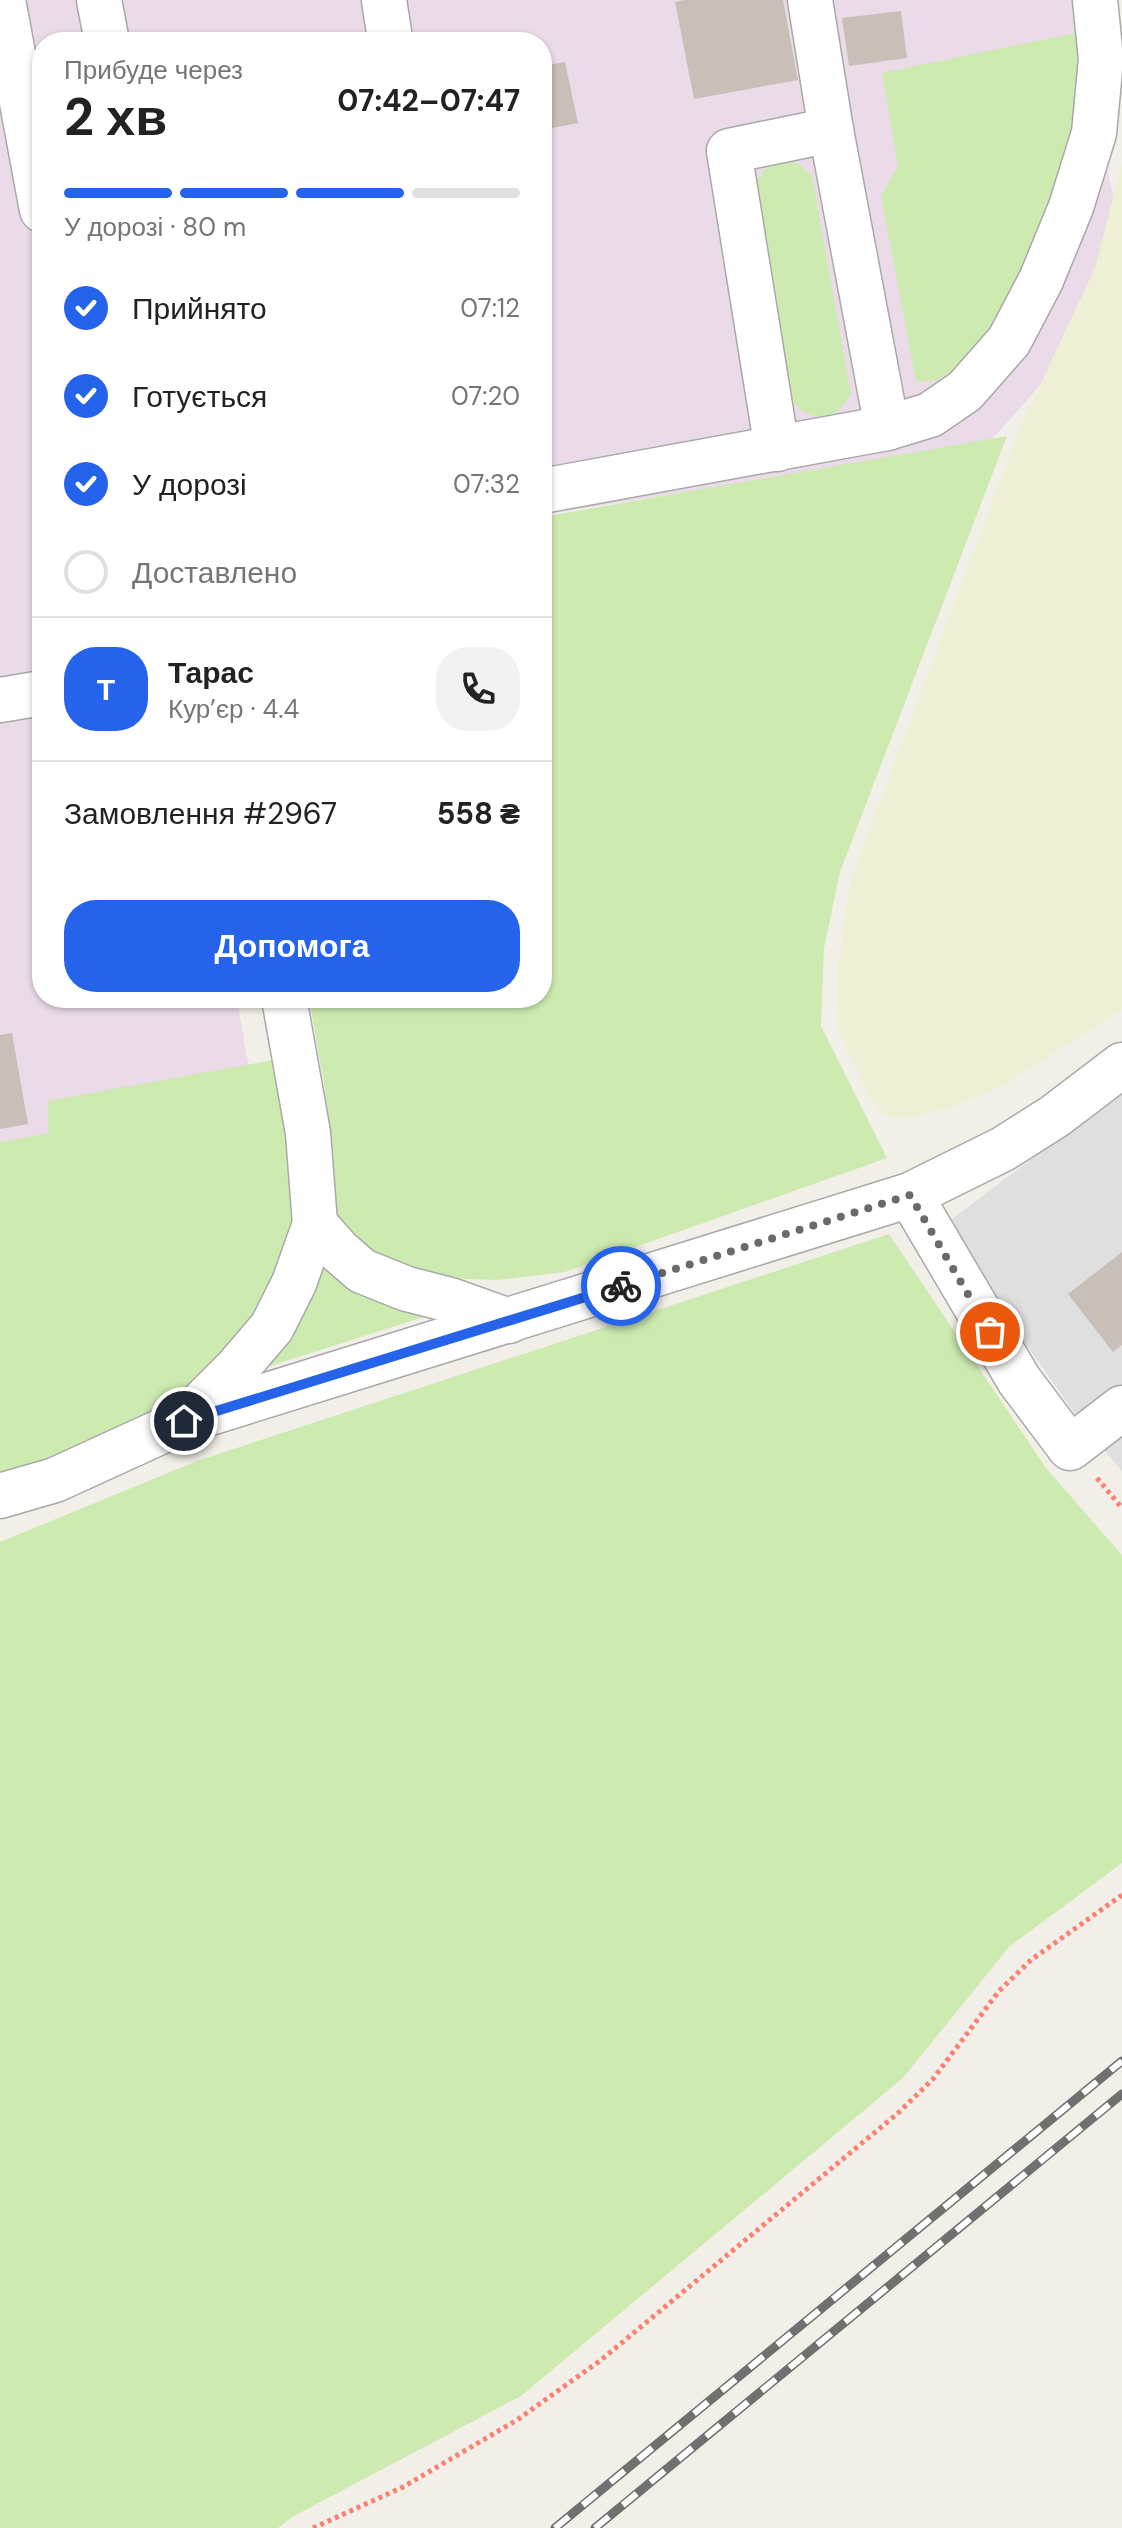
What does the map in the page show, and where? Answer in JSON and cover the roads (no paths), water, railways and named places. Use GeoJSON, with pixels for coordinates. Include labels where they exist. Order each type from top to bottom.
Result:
{"type":"FeatureCollection","features":[{"type":"Feature","properties":{"kind":"street"},"geometry":{"type":"LineString","coordinates":[[3,0],[32,156]]}},
{"type":"Feature","properties":{"kind":"street"},"geometry":{"type":"LineString","coordinates":[[99,0],[105,32]]}},
{"type":"Feature","properties":{"kind":"street"},"geometry":{"type":"LineString","coordinates":[[810,0],[887,428]]}},
{"type":"Feature","properties":{"kind":"street"},"geometry":{"type":"LineString","coordinates":[[552,489],[887,428],[930,415],[965,391],[1009,341],[1041,280],[1071,207],[1094,133],[1101,59],[1095,0]]}},
{"type":"Feature","properties":{"kind":"street"},"geometry":{"type":"LineString","coordinates":[[777,449],[729,151],[831,130]]}},
{"type":"Feature","properties":{"kind":"street"},"geometry":{"type":"LineString","coordinates":[[0,700],[32,695]]}},
{"type":"Feature","properties":{"kind":"street"},"geometry":{"type":"LineString","coordinates":[[184,1421],[237,1368],[272,1327],[294,1283],[315,1224],[308,1133],[286,1008]]}},
{"type":"Feature","properties":{"kind":"street"},"geometry":{"type":"LineString","coordinates":[[0,1496],[55,1480],[184,1421],[910,1195],[1016,1141],[1055,1116],[1122,1065]]}},
{"type":"Feature","properties":{"kind":"street"},"geometry":{"type":"LineString","coordinates":[[910,1195],[1019,1380],[1070,1448],[1122,1408]]}},
{"type":"Feature","properties":{"kind":"street"},"geometry":{"type":"LineString","coordinates":[[315,1224],[362,1271],[407,1289],[509,1321]]}},
{"type":"Feature","properties":{"kind":"railway"},"geometry":{"type":"LineString","coordinates":[[555,2528],[1122,2061]]}},
{"type":"Feature","properties":{"kind":"railway"},"geometry":{"type":"LineString","coordinates":[[595,2528],[1122,2094]]}}]}
